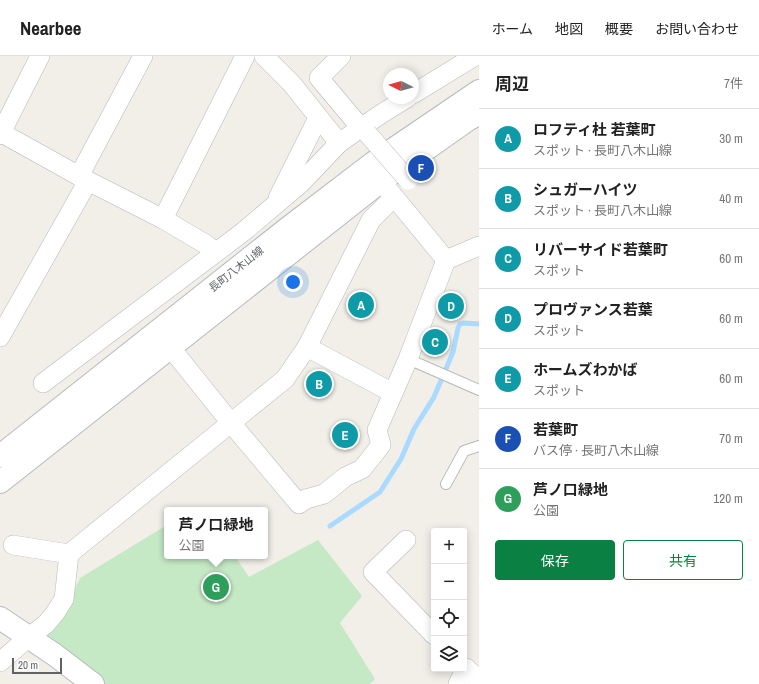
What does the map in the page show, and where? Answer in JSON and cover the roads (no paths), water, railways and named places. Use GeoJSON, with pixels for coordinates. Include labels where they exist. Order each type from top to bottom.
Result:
{"type":"FeatureCollection","features":[{"type":"Feature","properties":{"kind":"street"},"geometry":{"type":"LineString","coordinates":[[40,56],[0,133],[84,179],[163,219],[207,245],[215,253]]}},
{"type":"Feature","properties":{"kind":"street"},"geometry":{"type":"LineString","coordinates":[[0,337],[84,179],[143,56]]}},
{"type":"Feature","properties":{"kind":"street"},"geometry":{"type":"LineString","coordinates":[[163,219],[245,56]]}},
{"type":"Feature","properties":{"kind":"street"},"geometry":{"type":"LineString","coordinates":[[264,56],[292,84],[339,143]]}},
{"type":"Feature","properties":{"kind":"street"},"geometry":{"type":"LineString","coordinates":[[341,56],[318,78],[408,180]]}},
{"type":"Feature","properties":{"kind":"street"},"geometry":{"type":"LineString","coordinates":[[419,90],[475,56]]}},
{"type":"Feature","properties":{"kind":"street","name":"長町八木山線"},"geometry":{"type":"LineString","coordinates":[[0,456],[288,228],[373,163],[479,91]]}},
{"type":"Feature","properties":{"kind":"street"},"geometry":{"type":"LineString","coordinates":[[43,383],[215,253],[275,205],[301,183],[339,143],[364,129],[399,104]]}},
{"type":"Feature","properties":{"kind":"street"},"geometry":{"type":"LineString","coordinates":[[0,482],[170,347],[387,189],[469,119],[479,114]]}},
{"type":"Feature","properties":{"kind":"street"},"geometry":{"type":"LineString","coordinates":[[275,205],[318,118]]}},
{"type":"Feature","properties":{"kind":"street"},"geometry":{"type":"LineString","coordinates":[[387,189],[446,260]]}},
{"type":"Feature","properties":{"kind":"street"},"geometry":{"type":"LineString","coordinates":[[0,662],[29,636],[46,624],[56,613],[64,599],[69,554],[285,379],[306,347],[387,189]]}},
{"type":"Feature","properties":{"kind":"street"},"geometry":{"type":"LineString","coordinates":[[170,347],[231,423],[300,504],[306,499],[324,494],[344,476],[362,470],[381,445],[377,430],[408,359],[446,260],[479,246]]}},
{"type":"Feature","properties":{"kind":"street"},"geometry":{"type":"LineString","coordinates":[[306,347],[393,393]]}},
{"type":"Feature","properties":{"kind":"street"},"geometry":{"type":"LineString","coordinates":[[406,540],[373,572],[431,632]]}},
{"type":"Feature","properties":{"kind":"street"},"geometry":{"type":"LineString","coordinates":[[13,545],[69,554]]}},
{"type":"Feature","properties":{"kind":"street"},"geometry":{"type":"LineString","coordinates":[[0,618],[29,636],[93,684]]}},
{"type":"Feature","properties":{"kind":"lane"},"geometry":{"type":"LineString","coordinates":[[408,359],[437,370],[476,388]]}},
{"type":"Feature","properties":{"kind":"lane"},"geometry":{"type":"LineString","coordinates":[[446,484],[464,451],[479,446]]}},
{"type":"Feature","properties":{"kind":"waterway"},"geometry":{"type":"LineString","coordinates":[[330,526],[380,492],[401,459],[414,429],[434,397],[453,352],[460,324],[479,324]]}},
{"type":"Feature","properties":{"kind":"place","name":"若葉町"},"geometry":{"type":"Point","coordinates":[421,168]}},
{"type":"Feature","properties":{"kind":"place","name":"ロフティ杜 若葉町"},"geometry":{"type":"Point","coordinates":[361,305]}},
{"type":"Feature","properties":{"kind":"place","name":"プロヴァンス若葉"},"geometry":{"type":"Point","coordinates":[451,306]}},
{"type":"Feature","properties":{"kind":"place","name":"リバーサイド若葉町"},"geometry":{"type":"Point","coordinates":[435,342]}},
{"type":"Feature","properties":{"kind":"place","name":"シュガーハイツ"},"geometry":{"type":"Point","coordinates":[319,384]}},
{"type":"Feature","properties":{"kind":"place","name":"ホームズわかば"},"geometry":{"type":"Point","coordinates":[345,435]}},
{"type":"Feature","properties":{"kind":"place","name":"芦ノ口緑地"},"geometry":{"type":"Point","coordinates":[216,587]}}]}
